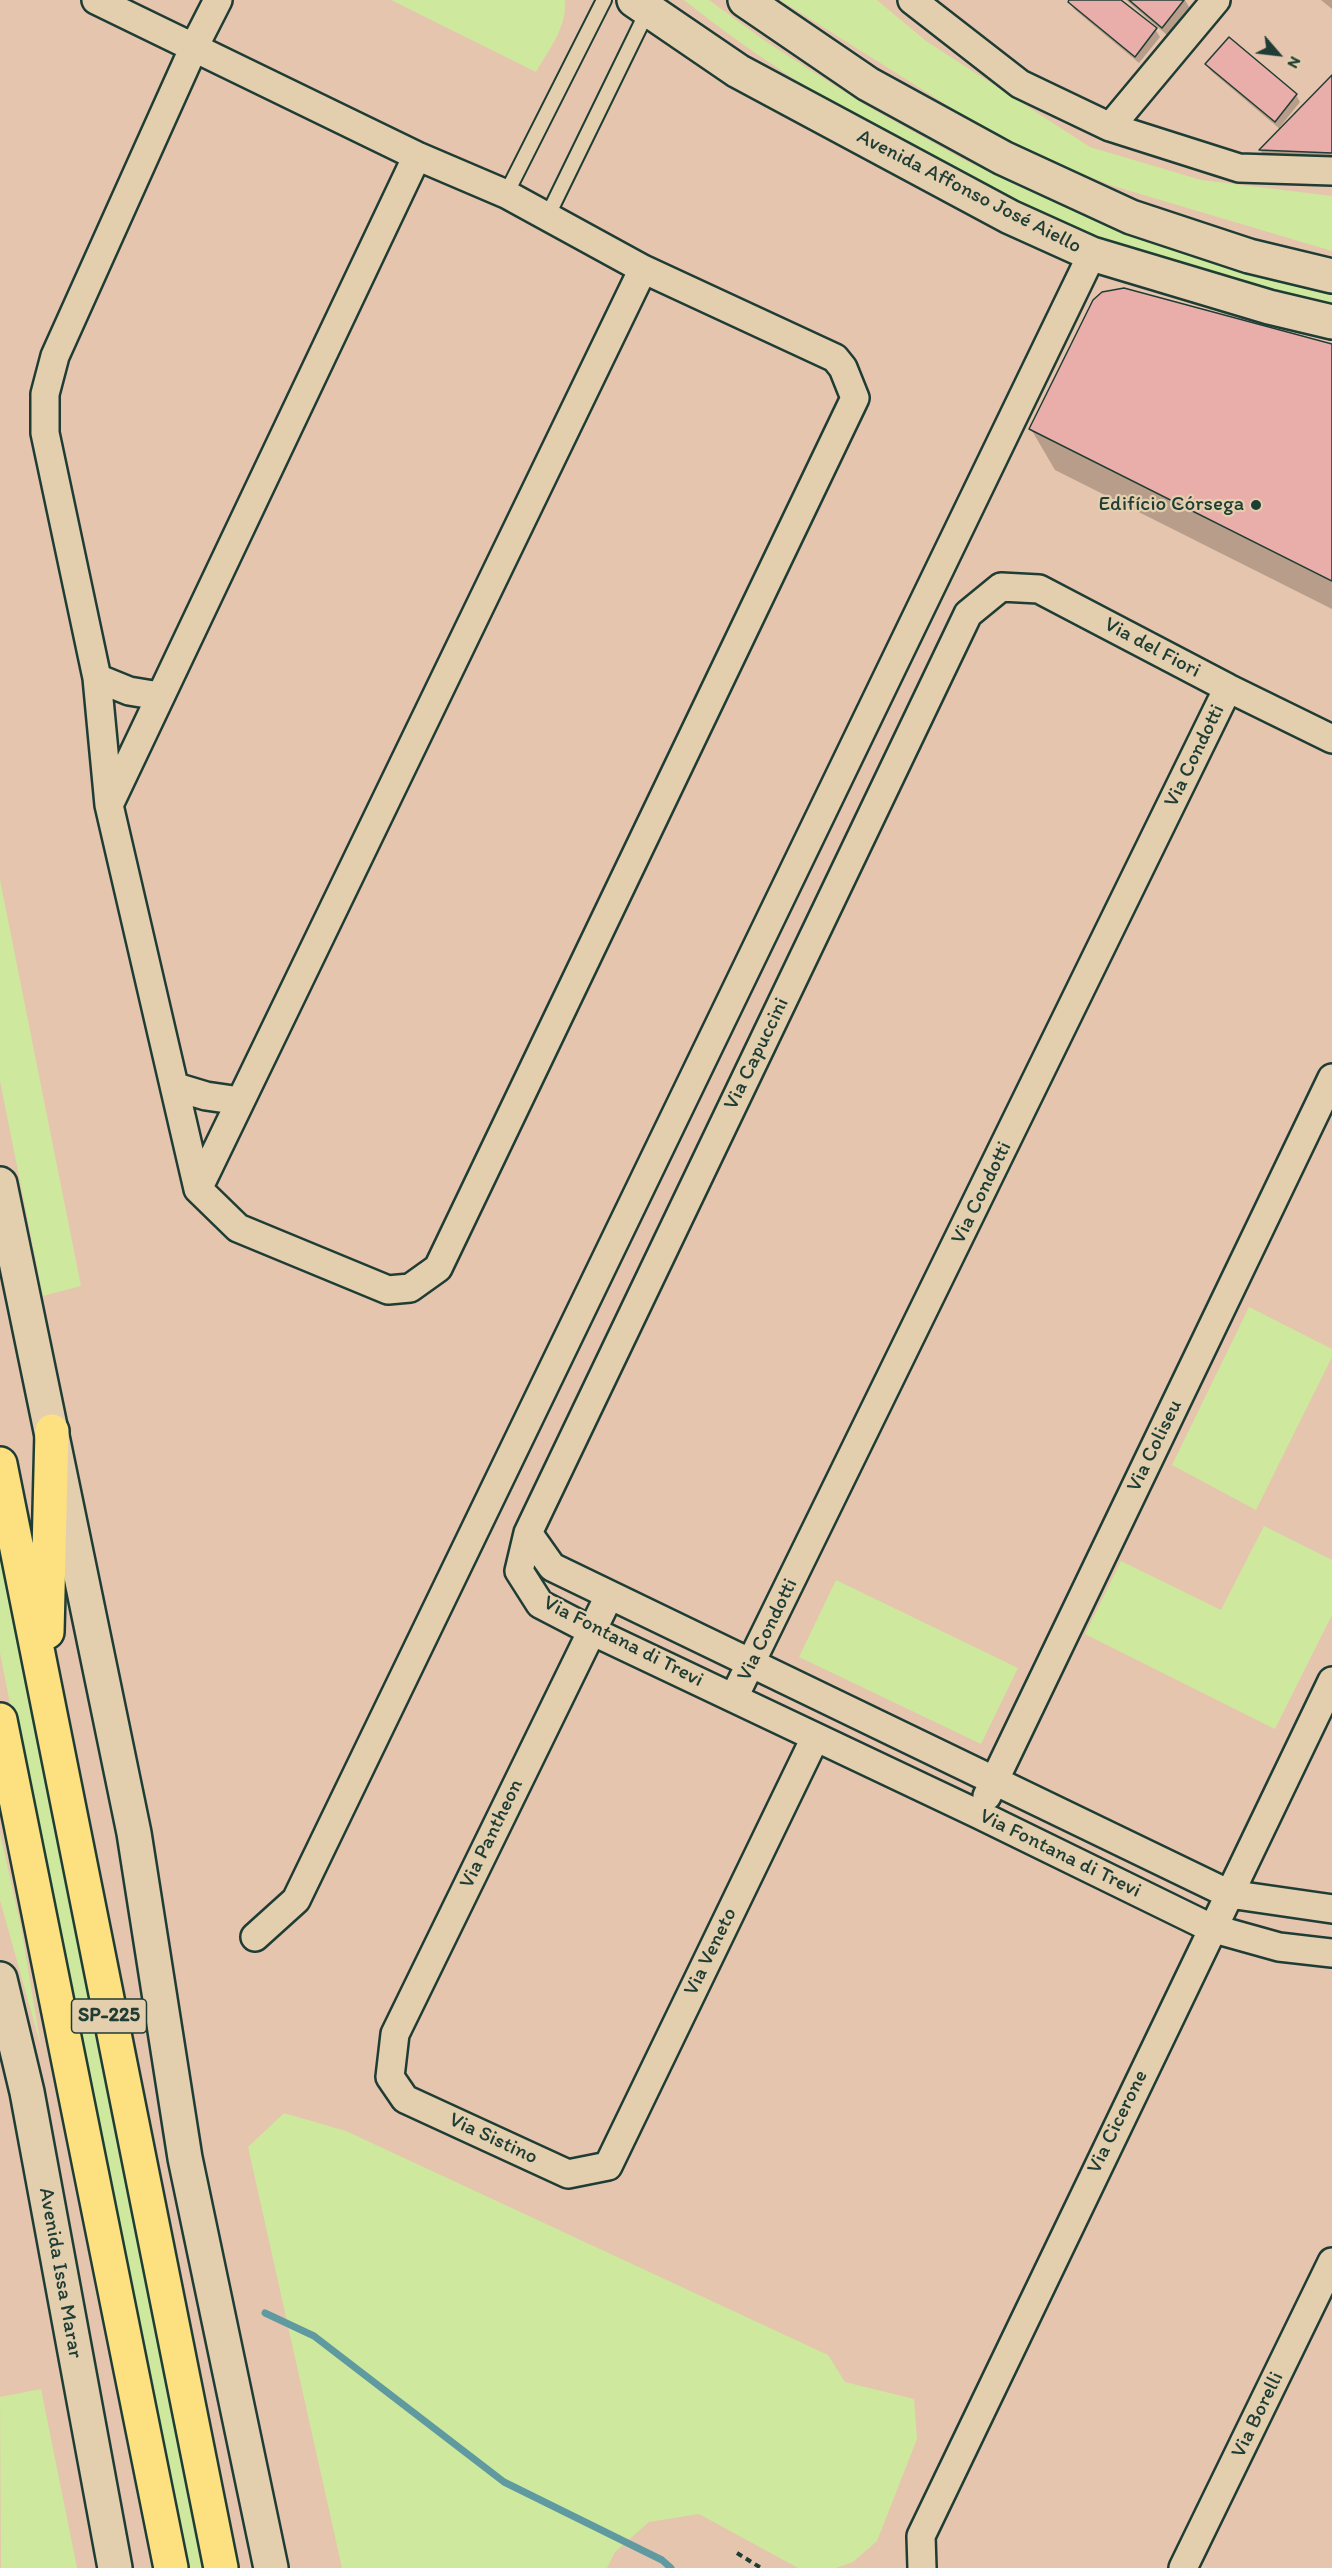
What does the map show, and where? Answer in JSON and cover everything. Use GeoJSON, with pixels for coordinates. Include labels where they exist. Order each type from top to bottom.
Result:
{"type":"FeatureCollection","features":[{"type":"Feature","properties":{"kind":"highway"},"geometry":{"type":"LineString","coordinates":[[46,1691],[52,1431]]}},
{"type":"Feature","properties":{"kind":"highway","name":"SP-225"},"geometry":{"type":"LineString","coordinates":[[0,1464],[221,2568]]}},
{"type":"Feature","properties":{"kind":"highway","name":"SP-225"},"geometry":{"type":"LineString","coordinates":[[0,1720],[171,2568]]}},
{"type":"Feature","properties":{"kind":"street"},"geometry":{"type":"LineString","coordinates":[[96,0],[194,47],[417,156],[506,194],[643,269],[835,358],[843,368],[855,398],[438,1268],[410,1287],[388,1290],[238,1228],[198,1189],[109,805],[97,678],[45,433],[45,394],[55,356],[194,47],[218,0]]}},
{"type":"Feature","properties":{"kind":"street"},"geometry":{"type":"LineString","coordinates":[[745,0],[868,84],[1004,158],[1131,217],[1249,256],[1332,276]]}},
{"type":"Feature","properties":{"kind":"street"},"geometry":{"type":"LineString","coordinates":[[912,0],[1020,84],[1110,127],[1239,168],[1332,171]]}},
{"type":"Feature","properties":{"kind":"street"},"geometry":{"type":"LineString","coordinates":[[1110,127],[1216,0]]}},
{"type":"Feature","properties":{"kind":"street","name":"Avenida Affonso José Aiello"},"geometry":{"type":"LineString","coordinates":[[641,5],[738,70],[1010,218],[1092,254],[1269,307],[1332,322]]}},
{"type":"Feature","properties":{"kind":"street"},"geometry":{"type":"LineString","coordinates":[[109,805],[417,156]]}},
{"type":"Feature","properties":{"kind":"street"},"geometry":{"type":"LineString","coordinates":[[255,1937],[296,1900],[1092,254]]}},
{"type":"Feature","properties":{"kind":"street"},"geometry":{"type":"LineString","coordinates":[[198,1189],[643,269]]}},
{"type":"Feature","properties":{"kind":"street","name":"Via del Fiori"},"geometry":{"type":"LineString","coordinates":[[1001,586],[1039,589],[1228,688],[1332,739]]}},
{"type":"Feature","properties":{"kind":"street","name":"Via Capuccini"},"geometry":{"type":"LineString","coordinates":[[528,1533],[968,614],[1001,586]]}},
{"type":"Feature","properties":{"kind":"street"},"geometry":{"type":"LineString","coordinates":[[97,678],[129,690],[159,696]]}},
{"type":"Feature","properties":{"kind":"street","name":"Via Condotti"},"geometry":{"type":"LineString","coordinates":[[734,1697],[1228,688]]}},
{"type":"Feature","properties":{"kind":"street","name":"Via Coliseu"},"geometry":{"type":"LineString","coordinates":[[978,1814],[1332,1078]]}},
{"type":"Feature","properties":{"kind":"street"},"geometry":{"type":"LineString","coordinates":[[176,1087],[206,1096],[240,1101]]}},
{"type":"Feature","properties":{"kind":"street"},"geometry":{"type":"LineString","coordinates":[[0,1184],[134,1833],[184,2158],[271,2568]]}},
{"type":"Feature","properties":{"kind":"street","name":"Via Fontana di Trevi"},"geometry":{"type":"LineString","coordinates":[[528,1533],[552,1568],[751,1665],[995,1779],[1229,1894],[1332,1909]]}},
{"type":"Feature","properties":{"kind":"street","name":"Via Fontana di Trevi"},"geometry":{"type":"LineString","coordinates":[[528,1533],[519,1571],[540,1604],[1211,1928],[1279,1947],[1332,1953]]}},
{"type":"Feature","properties":{"kind":"street","name":"Via Pantheon"},"geometry":{"type":"LineString","coordinates":[[390,2077],[395,2034],[609,1596]]}},
{"type":"Feature","properties":{"kind":"street","name":"Via Cicerone"},"geometry":{"type":"LineString","coordinates":[[922,2568],[921,2536],[1211,1928],[1332,1681]]}},
{"type":"Feature","properties":{"kind":"street","name":"Via Veneto"},"geometry":{"type":"LineString","coordinates":[[608,2166],[814,1738]]}},
{"type":"Feature","properties":{"kind":"street","name":"Avenida Issa Marar"},"geometry":{"type":"LineString","coordinates":[[0,1979],[27,2092],[115,2568]]}},
{"type":"Feature","properties":{"kind":"street","name":"Via Sistino"},"geometry":{"type":"LineString","coordinates":[[390,2077],[405,2099],[568,2174],[608,2166]]}},
{"type":"Feature","properties":{"kind":"street","name":"Via Borelli"},"geometry":{"type":"LineString","coordinates":[[1183,2568],[1332,2262]]}},
{"type":"Feature","properties":{"kind":"lane"},"geometry":{"type":"LineString","coordinates":[[506,194],[604,0]]}},
{"type":"Feature","properties":{"kind":"lane"},"geometry":{"type":"LineString","coordinates":[[548,216],[641,5]]}},
{"type":"Feature","properties":{"kind":"path"},"geometry":{"type":"LineString","coordinates":[[737,2553],[761,2568]]}},
{"type":"Feature","properties":{"kind":"green space"},"geometry":{"type":"Polygon","coordinates":[[[391,0],[565,0],[565,10],[556,38],[536,72],[391,0]]]}},
{"type":"Feature","properties":{"kind":"green space"},"geometry":{"type":"Polygon","coordinates":[[[684,0],[709,0],[768,43],[865,105],[966,161],[1098,221],[1267,277],[1332,293],[1332,307],[1165,264],[1027,205],[937,161],[849,113],[724,31],[684,0]]]}},
{"type":"Feature","properties":{"kind":"green space"},"geometry":{"type":"Polygon","coordinates":[[[780,0],[877,0],[926,41],[1090,147],[1201,180],[1332,196],[1332,251],[1110,185],[1009,144],[780,0]]]}},
{"type":"Feature","properties":{"kind":"green space"},"geometry":{"type":"Polygon","coordinates":[[[0,880],[81,1286],[43,1296],[0,1081],[0,880]]]}},
{"type":"Feature","properties":{"kind":"green space"},"geometry":{"type":"Polygon","coordinates":[[[1249,1307],[1332,1349],[1332,1357],[1256,1510],[1172,1465],[1249,1307]]]}},
{"type":"Feature","properties":{"kind":"green space"},"geometry":{"type":"Polygon","coordinates":[[[1264,1526],[1332,1560],[1332,1615],[1275,1729],[1085,1634],[1121,1561],[1221,1610],[1264,1526]]]}},
{"type":"Feature","properties":{"kind":"green space"},"geometry":{"type":"Polygon","coordinates":[[[0,1529],[208,2568],[184,2568],[122,2269],[0,1653],[0,1529]]]}},
{"type":"Feature","properties":{"kind":"green space"},"geometry":{"type":"Polygon","coordinates":[[[836,1580],[1018,1668],[981,1744],[799,1657],[836,1580]]]}},
{"type":"Feature","properties":{"kind":"green space"},"geometry":{"type":"Polygon","coordinates":[[[0,1833],[21,1927],[41,2047],[0,1900],[0,1833]]]}},
{"type":"Feature","properties":{"kind":"green space"},"geometry":{"type":"Polygon","coordinates":[[[284,2113],[346,2131],[828,2355],[845,2382],[914,2399],[917,2439],[877,2541],[853,2562],[836,2568],[798,2568],[699,2514],[649,2522],[615,2552],[607,2568],[342,2568],[248,2147],[284,2113]]]}},
{"type":"Feature","properties":{"kind":"green space"},"geometry":{"type":"Polygon","coordinates":[[[41,2389],[77,2568],[1,2568],[0,2397],[41,2389]]]}},
{"type":"Feature","properties":{"kind":"building"},"geometry":{"type":"Polygon","coordinates":[[[1069,0],[1121,0],[1157,28],[1135,57],[1068,2],[1069,0]]]}},
{"type":"Feature","properties":{"kind":"building"},"geometry":{"type":"Polygon","coordinates":[[[1129,0],[1184,0],[1162,28],[1129,0]]]}},
{"type":"Feature","properties":{"kind":"building"},"geometry":{"type":"Polygon","coordinates":[[[1229,37],[1297,94],[1275,122],[1205,64],[1229,37]]]}},
{"type":"Feature","properties":{"kind":"building"},"geometry":{"type":"Polygon","coordinates":[[[1332,75],[1332,153],[1259,150],[1332,75]]]}},
{"type":"Feature","properties":{"kind":"building","name":"Edifício Córsega"},"geometry":{"type":"Polygon","coordinates":[[[1124,288],[1332,344],[1332,581],[1029,429],[1093,300],[1102,292],[1124,288]]]}},
{"type":"Feature","properties":{"kind":"waterway"},"geometry":{"type":"LineString","coordinates":[[265,2313],[314,2336],[504,2482],[662,2560],[671,2568]]}},
{"type":"Feature","properties":{"kind":"place","name":"Edifício Córsega"},"geometry":{"type":"Point","coordinates":[1256,505]}}]}
